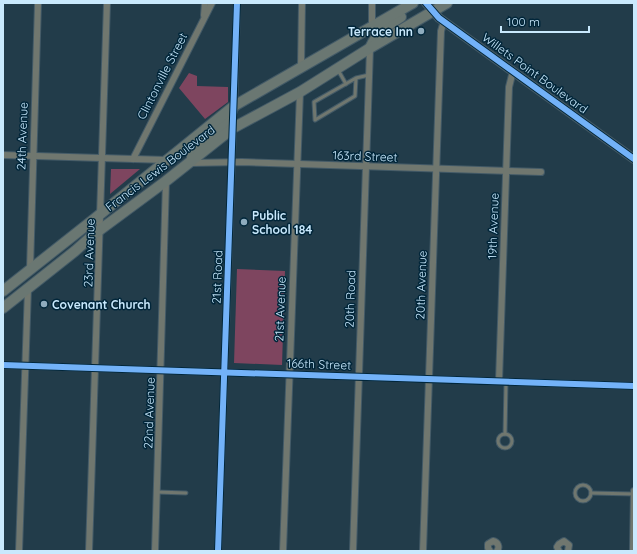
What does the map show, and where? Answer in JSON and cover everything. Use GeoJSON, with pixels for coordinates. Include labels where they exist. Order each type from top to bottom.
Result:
{"type":"FeatureCollection","features":[{"type":"Feature","properties":{"kind":"main road","name":"Francis Lewis Boulevard"},"geometry":{"type":"LineString","coordinates":[[3,291],[234,106],[413,3]]}},
{"type":"Feature","properties":{"kind":"main road"},"geometry":{"type":"LineString","coordinates":[[370,48],[375,38],[387,26],[416,8],[419,3]]}},
{"type":"Feature","properties":{"kind":"main road","name":"Francis Lewis Boulevard"},"geometry":{"type":"LineString","coordinates":[[3,308],[100,229],[166,181],[233,128],[300,92],[435,7],[447,3]]}},
{"type":"Feature","properties":{"kind":"main road"},"geometry":{"type":"LineString","coordinates":[[189,163],[194,152],[207,138],[228,121],[234,106]]}},
{"type":"Feature","properties":{"kind":"street","name":"24th Avenue"},"geometry":{"type":"LineString","coordinates":[[30,269],[32,156],[38,3]]}},
{"type":"Feature","properties":{"kind":"street","name":"23rd Avenue"},"geometry":{"type":"LineString","coordinates":[[89,551],[101,214],[101,158],[108,3]]}},
{"type":"Feature","properties":{"kind":"street"},"geometry":{"type":"LineString","coordinates":[[204,3],[204,18]]}},
{"type":"Feature","properties":{"kind":"street","name":"Clintonville Street"},"geometry":{"type":"LineString","coordinates":[[133,159],[212,3]]}},
{"type":"Feature","properties":{"kind":"street","name":"21st Road"},"geometry":{"type":"LineString","coordinates":[[218,551],[237,3]]}},
{"type":"Feature","properties":{"kind":"street"},"geometry":{"type":"LineString","coordinates":[[301,68],[302,3]]}},
{"type":"Feature","properties":{"kind":"street"},"geometry":{"type":"LineString","coordinates":[[372,3],[372,26]]}},
{"type":"Feature","properties":{"kind":"street","name":"Willets Point Boulevard"},"geometry":{"type":"LineString","coordinates":[[426,3],[435,7],[444,21],[634,158]]}},
{"type":"Feature","properties":{"kind":"street","name":"20th Avenue"},"geometry":{"type":"LineString","coordinates":[[423,551],[441,31],[444,21]]}},
{"type":"Feature","properties":{"kind":"street","name":"20th Road"},"geometry":{"type":"LineString","coordinates":[[353,551],[370,48]]}},
{"type":"Feature","properties":{"kind":"street","name":"19th Avenue"},"geometry":{"type":"LineString","coordinates":[[499,382],[509,88],[513,71]]}},
{"type":"Feature","properties":{"kind":"street","name":"21st Avenue"},"geometry":{"type":"LineString","coordinates":[[283,551],[300,92]]}},
{"type":"Feature","properties":{"kind":"street"},"geometry":{"type":"LineString","coordinates":[[3,155],[167,160]]}},
{"type":"Feature","properties":{"kind":"street","name":"163rd Street"},"geometry":{"type":"LineString","coordinates":[[189,163],[541,172]]}},
{"type":"Feature","properties":{"kind":"street","name":"22nd Avenue"},"geometry":{"type":"LineString","coordinates":[[155,551],[166,181]]}},
{"type":"Feature","properties":{"kind":"street"},"geometry":{"type":"LineString","coordinates":[[19,551],[28,288]]}},
{"type":"Feature","properties":{"kind":"street","name":"166th Street"},"geometry":{"type":"LineString","coordinates":[[3,365],[634,386]]}},
{"type":"Feature","properties":{"kind":"street"},"geometry":{"type":"LineString","coordinates":[[633,551],[634,490]]}},
{"type":"Feature","properties":{"kind":"street"},"geometry":{"type":"LineString","coordinates":[[490,551],[488,544],[493,541],[498,545],[499,548],[497,551]]}},
{"type":"Feature","properties":{"kind":"street"},"geometry":{"type":"LineString","coordinates":[[559,551],[557,547],[564,541],[569,544],[568,551]]}},
{"type":"Feature","properties":{"kind":"lane"},"geometry":{"type":"LineString","coordinates":[[337,69],[346,84]]}},
{"type":"Feature","properties":{"kind":"lane"},"geometry":{"type":"LineString","coordinates":[[356,78],[355,96],[315,120],[314,102],[356,78],[369,75]]}},
{"type":"Feature","properties":{"kind":"lane"},"geometry":{"type":"LineString","coordinates":[[506,382],[506,434]]}},
{"type":"Feature","properties":{"kind":"lane"},"geometry":{"type":"LineString","coordinates":[[506,434],[511,437],[512,442],[511,446],[507,448],[500,446],[498,442],[501,435],[506,434]]}},
{"type":"Feature","properties":{"kind":"lane"},"geometry":{"type":"LineString","coordinates":[[585,486],[591,493],[589,498],[582,501],[576,496],[575,491],[578,487],[585,486]]}},
{"type":"Feature","properties":{"kind":"lane"},"geometry":{"type":"LineString","coordinates":[[157,492],[186,492]]}},
{"type":"Feature","properties":{"kind":"lane"},"geometry":{"type":"LineString","coordinates":[[591,493],[634,494]]}},
{"type":"Feature","properties":{"kind":"shaded area"},"geometry":{"type":"Polygon","coordinates":[[[189,73],[197,76],[197,86],[228,87],[228,102],[205,119],[179,88],[189,73]]]}},
{"type":"Feature","properties":{"kind":"shaded area"},"geometry":{"type":"Polygon","coordinates":[[[111,169],[140,169],[110,194],[111,169]]]}},
{"type":"Feature","properties":{"kind":"shaded area"},"geometry":{"type":"Polygon","coordinates":[[[237,269],[285,271],[282,365],[234,363],[237,269]]]}},
{"type":"Feature","properties":{"kind":"cycle path"},"geometry":{"type":"LineString","coordinates":[[218,551],[237,3]]}},
{"type":"Feature","properties":{"kind":"cycle path"},"geometry":{"type":"LineString","coordinates":[[426,3],[439,18],[634,159]]}},
{"type":"Feature","properties":{"kind":"cycle path"},"geometry":{"type":"LineString","coordinates":[[3,365],[634,386]]}},
{"type":"Feature","properties":{"kind":"place","name":"Terrace Inn"},"geometry":{"type":"Point","coordinates":[421,31]}},
{"type":"Feature","properties":{"kind":"place","name":"Public School 184"},"geometry":{"type":"Point","coordinates":[244,222]}},
{"type":"Feature","properties":{"kind":"place","name":"Covenant Church"},"geometry":{"type":"Point","coordinates":[44,304]}}]}
